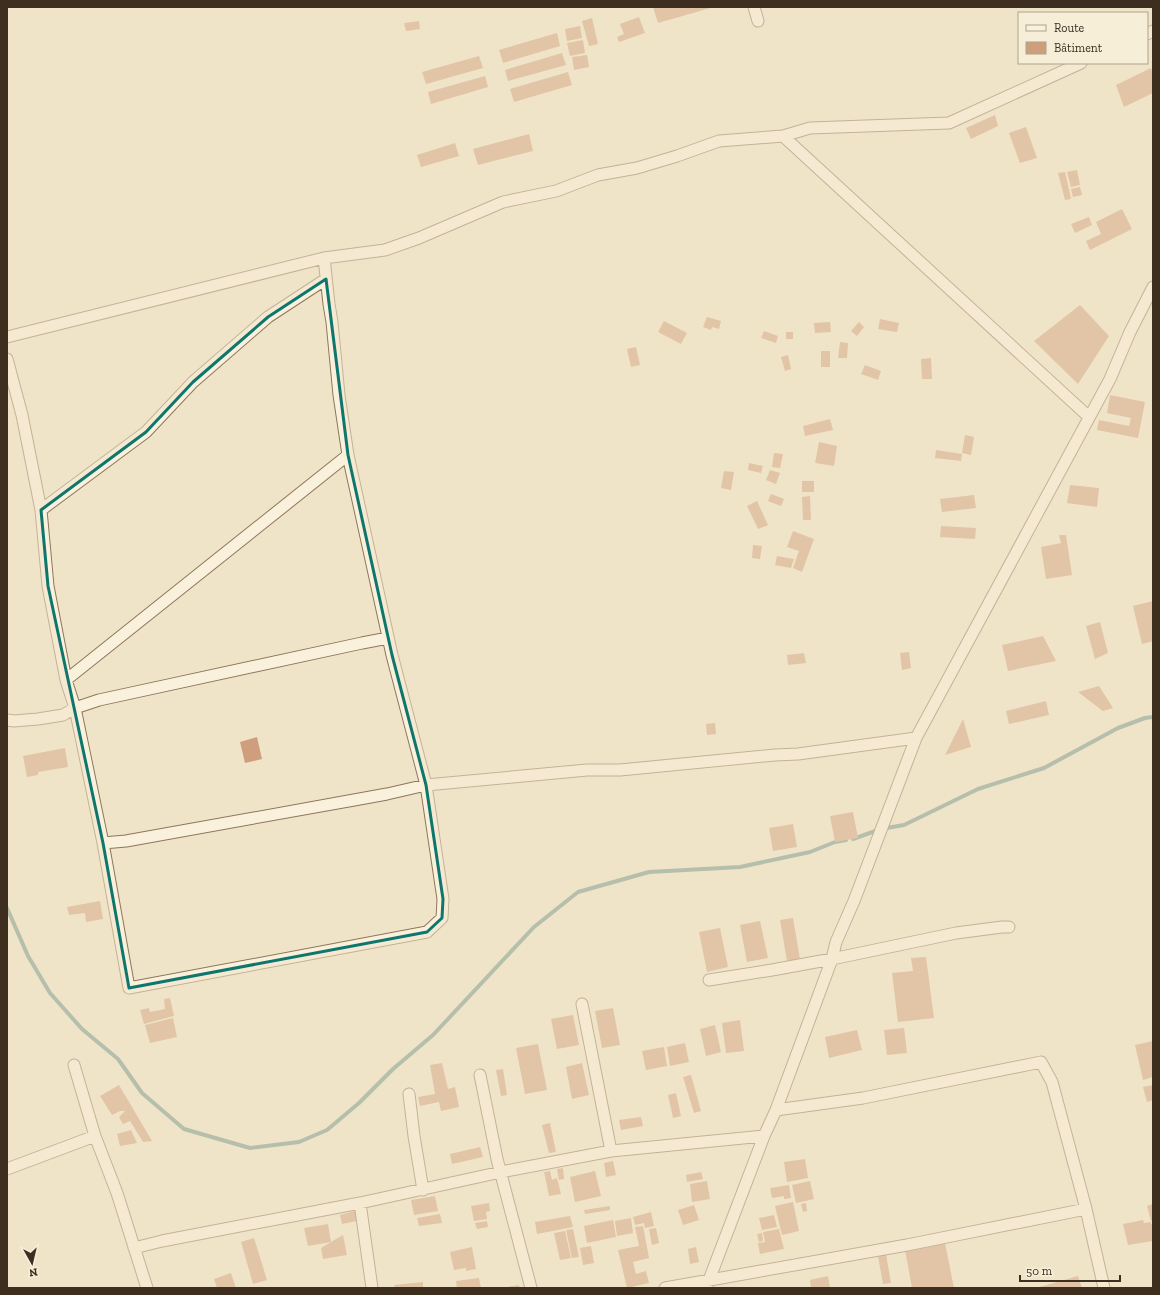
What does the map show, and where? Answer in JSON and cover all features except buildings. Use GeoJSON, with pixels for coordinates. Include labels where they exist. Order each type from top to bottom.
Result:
{"type":"FeatureCollection","features":[{"type":"Feature","properties":{"kind":"street"},"geometry":{"type":"LineString","coordinates":[[754,7],[758,21]]}},
{"type":"Feature","properties":{"kind":"street"},"geometry":{"type":"LineString","coordinates":[[7,337],[324,258],[385,250],[419,238],[503,202],[556,190],[598,175],[637,168],[719,141],[783,136],[810,128],[949,123],[1079,64]]}},
{"type":"Feature","properties":{"kind":"street"},"geometry":{"type":"LineString","coordinates":[[783,136],[1089,417]]}},
{"type":"Feature","properties":{"kind":"street"},"geometry":{"type":"LineString","coordinates":[[7,359],[22,415],[41,510],[48,586],[66,680],[75,708],[103,843],[129,988],[427,932],[442,918],[443,899],[426,785],[388,638],[348,455],[339,395],[333,329],[324,258]]}},
{"type":"Feature","properties":{"kind":"street"},"geometry":{"type":"LineString","coordinates":[[41,510],[146,432],[193,382],[268,317],[326,279]]}},
{"type":"Feature","properties":{"kind":"street"},"geometry":{"type":"LineString","coordinates":[[707,1284],[764,1136],[776,1110],[832,959],[836,942],[854,902],[916,738],[1110,379],[1130,332],[1153,287]]}},
{"type":"Feature","properties":{"kind":"street"},"geometry":{"type":"LineString","coordinates":[[66,680],[348,455]]}},
{"type":"Feature","properties":{"kind":"street"},"geometry":{"type":"LineString","coordinates":[[7,720],[14,721],[38,719],[62,715],[75,708],[99,700],[354,644],[388,638]]}},
{"type":"Feature","properties":{"kind":"street"},"geometry":{"type":"LineString","coordinates":[[103,843],[140,838],[354,800],[426,785],[587,770],[620,770],[798,754],[916,738]]}},
{"type":"Feature","properties":{"kind":"street"},"geometry":{"type":"LineString","coordinates":[[709,980],[832,959],[956,933],[1009,927]]}},
{"type":"Feature","properties":{"kind":"street"},"geometry":{"type":"LineString","coordinates":[[582,1004],[611,1151]]}},
{"type":"Feature","properties":{"kind":"street"},"geometry":{"type":"LineString","coordinates":[[776,1110],[863,1098],[1042,1062],[1052,1082],[1086,1209],[1104,1288]]}},
{"type":"Feature","properties":{"kind":"street"},"geometry":{"type":"LineString","coordinates":[[74,1065],[95,1136],[117,1193],[147,1288]]}},
{"type":"Feature","properties":{"kind":"street"},"geometry":{"type":"LineString","coordinates":[[480,1075],[501,1172],[531,1288]]}},
{"type":"Feature","properties":{"kind":"street"},"geometry":{"type":"LineString","coordinates":[[409,1094],[423,1190]]}},
{"type":"Feature","properties":{"kind":"street"},"geometry":{"type":"LineString","coordinates":[[7,1169],[95,1136]]}},
{"type":"Feature","properties":{"kind":"street"},"geometry":{"type":"LineString","coordinates":[[134,1248],[162,1241],[423,1190],[501,1172],[611,1151],[764,1136]]}},
{"type":"Feature","properties":{"kind":"street"},"geometry":{"type":"LineString","coordinates":[[360,1203],[372,1288]]}},
{"type":"Feature","properties":{"kind":"street"},"geometry":{"type":"LineString","coordinates":[[664,1288],[707,1284],[1086,1209]]}},
{"type":"Feature","properties":{"kind":"highlighted area"},"geometry":{"type":"Polygon","coordinates":[[[326,279],[348,455],[392,655],[426,785],[443,899],[442,918],[427,932],[129,988],[103,843],[48,586],[41,510],[146,432],[193,382],[268,317],[326,279]]]}},
{"type":"Feature","properties":{"kind":"waterway"},"geometry":{"type":"LineString","coordinates":[[853,839],[881,829],[904,825],[978,789],[1044,768],[1118,728],[1145,718],[1153,717]]}},
{"type":"Feature","properties":{"kind":"waterway"},"geometry":{"type":"LineString","coordinates":[[7,908],[28,956],[50,993],[82,1029],[118,1059],[142,1093],[184,1129],[250,1148],[299,1142],[327,1130],[359,1103],[393,1069],[433,1035],[534,927],[578,892],[649,872],[740,867],[810,852],[835,842],[846,840]]}}]}
